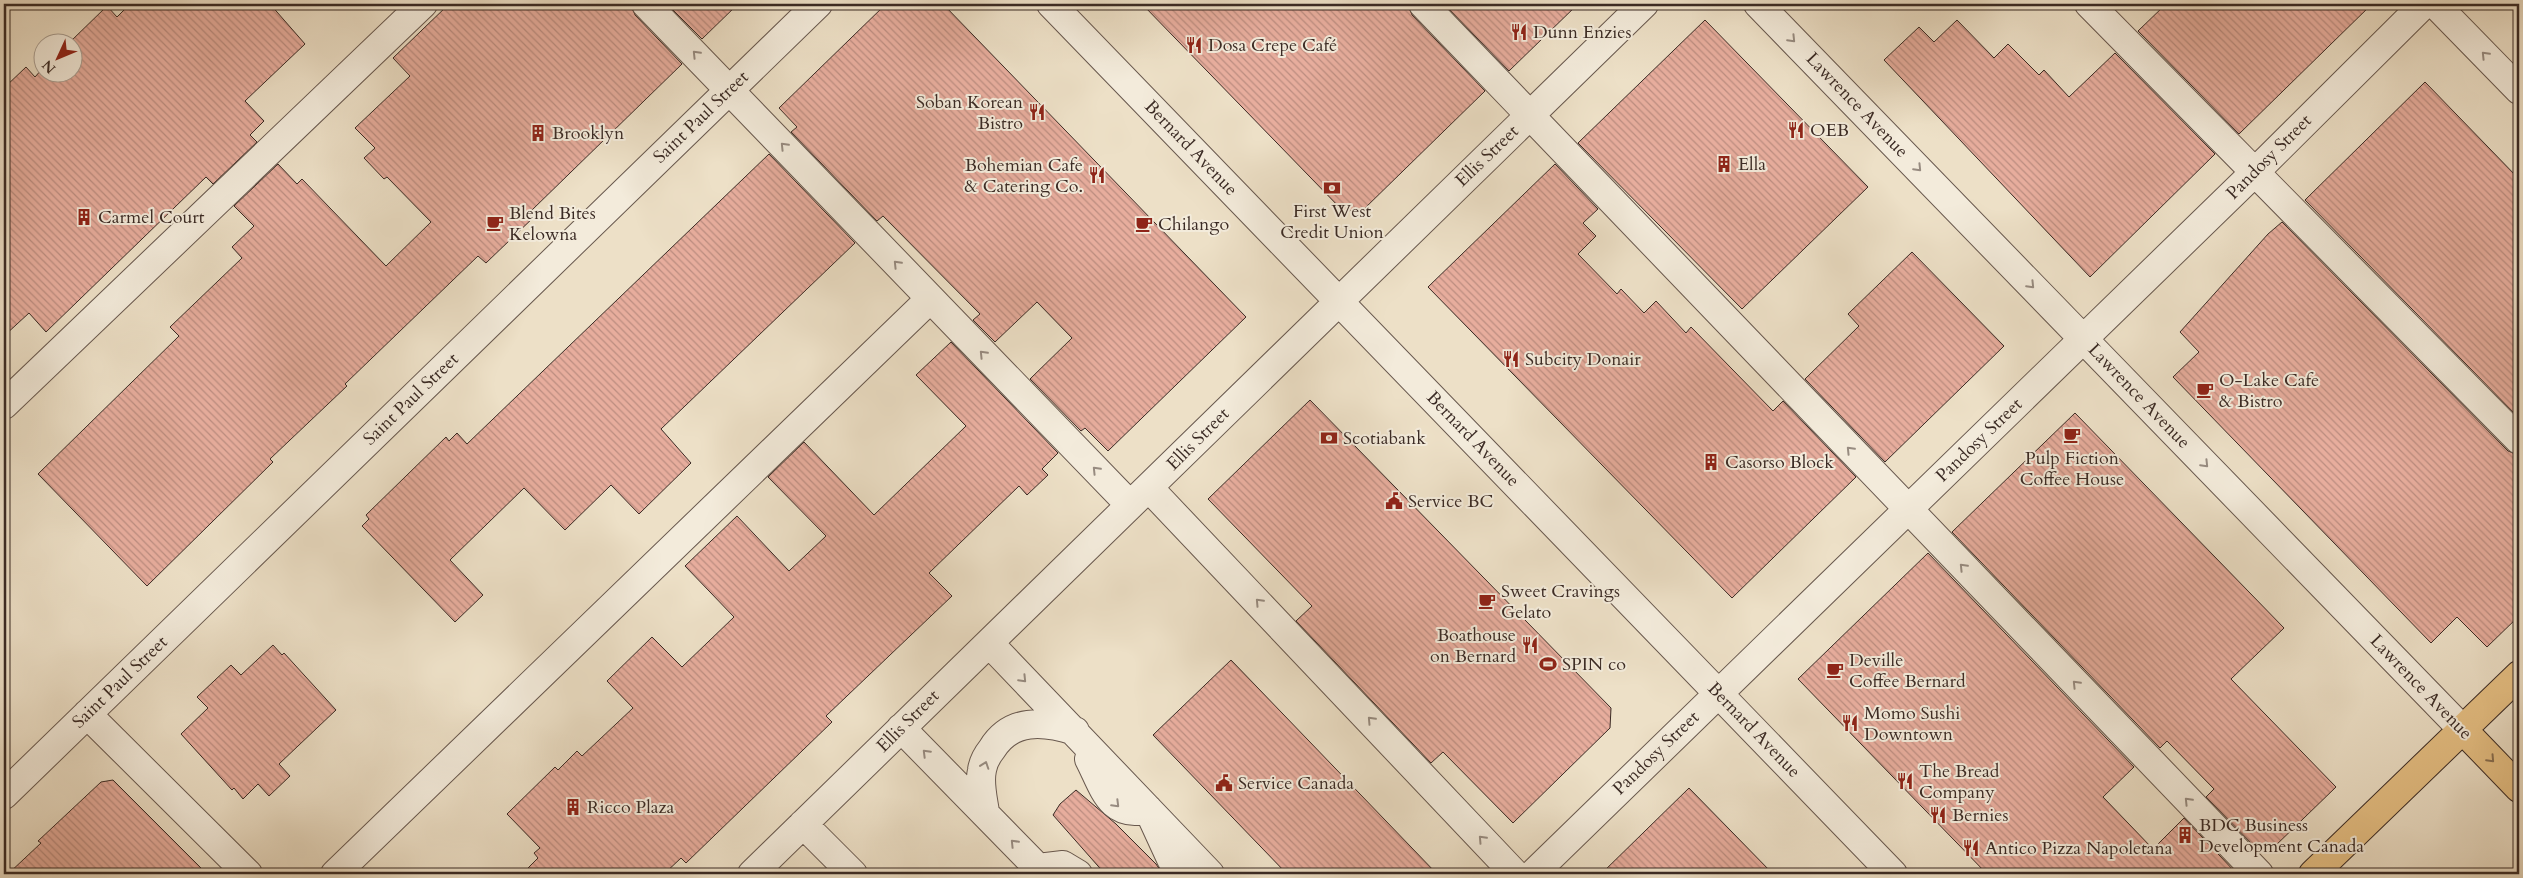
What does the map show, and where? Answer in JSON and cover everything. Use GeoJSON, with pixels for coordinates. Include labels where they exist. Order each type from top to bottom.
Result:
{"type":"FeatureCollection","features":[{"type":"Feature","properties":{"kind":"main road"},"geometry":{"type":"LineString","coordinates":[[2313,874],[2519,676]]}},
{"type":"Feature","properties":{"kind":"main road","name":"Lawrence Avenue"},"geometry":{"type":"LineString","coordinates":[[2463,730],[2519,788]]}},
{"type":"Feature","properties":{"kind":"street"},"geometry":{"type":"LineString","coordinates":[[4,405],[423,4]]}},
{"type":"Feature","properties":{"kind":"street"},"geometry":{"type":"LineString","coordinates":[[646,4],[730,89],[930,299],[1140,497],[1515,874]]}},
{"type":"Feature","properties":{"kind":"street","name":"Saint Paul Street"},"geometry":{"type":"LineString","coordinates":[[4,795],[818,4]]}},
{"type":"Feature","properties":{"kind":"street","name":"Bernard Avenue"},"geometry":{"type":"LineString","coordinates":[[1051,4],[1893,874]]}},
{"type":"Feature","properties":{"kind":"street"},"geometry":{"type":"LineString","coordinates":[[1423,4],[1907,510],[2259,874]]}},
{"type":"Feature","properties":{"kind":"street","name":"Ellis Street"},"geometry":{"type":"LineString","coordinates":[[752,874],[1644,4]]}},
{"type":"Feature","properties":{"kind":"street","name":"Lawrence Avenue"},"geometry":{"type":"LineString","coordinates":[[1758,4],[2463,730]]}},
{"type":"Feature","properties":{"kind":"street"},"geometry":{"type":"LineString","coordinates":[[2089,4],[2519,440]]}},
{"type":"Feature","properties":{"kind":"street","name":"Pandosy Street"},"geometry":{"type":"LineString","coordinates":[[1533,874],[2255,172],[2424,4]]}},
{"type":"Feature","properties":{"kind":"street"},"geometry":{"type":"LineString","coordinates":[[2435,4],[2519,90]]}},
{"type":"Feature","properties":{"kind":"street"},"geometry":{"type":"LineString","coordinates":[[335,874],[930,299]]}},
{"type":"Feature","properties":{"kind":"street"},"geometry":{"type":"LineString","coordinates":[[989,644],[1210,874]]}},
{"type":"Feature","properties":{"kind":"street"},"geometry":{"type":"LineString","coordinates":[[87,714],[248,874]]}},
{"type":"Feature","properties":{"kind":"street"},"geometry":{"type":"LineString","coordinates":[[984,812],[982,769],[999,737],[1016,726],[1035,723],[1054,724],[1074,731]]}},
{"type":"Feature","properties":{"kind":"street"},"geometry":{"type":"LineString","coordinates":[[901,728],[1041,871],[1064,864],[1078,874]]}},
{"type":"Feature","properties":{"kind":"street"},"geometry":{"type":"LineString","coordinates":[[1148,808],[1171,859],[1182,874]]}},
{"type":"Feature","properties":{"kind":"street"},"geometry":{"type":"LineString","coordinates":[[803,824],[853,874]]}},
{"type":"Feature","properties":{"kind":"building","name":"Carmel Court"},"geometry":{"type":"Polygon","coordinates":[[[130,4],[270,4],[305,44],[245,101],[264,121],[250,135],[257,142],[213,184],[206,177],[46,332],[29,313],[4,336],[4,88],[26,67],[32,74],[32,82],[82,82],[82,32],[80,32],[107,6],[117,17],[130,4]]]}},
{"type":"Feature","properties":{"kind":"building"},"geometry":{"type":"Polygon","coordinates":[[[449,4],[631,4],[635,15],[682,64],[532,210],[536,215],[486,263],[478,256],[345,384],[347,386],[270,459],[273,462],[147,586],[38,474],[179,336],[170,327],[242,258],[232,247],[254,226],[234,206],[278,164],[297,184],[302,179],[386,266],[431,222],[387,177],[384,179],[364,158],[375,148],[355,128],[410,76],[393,58],[449,4]]]}},
{"type":"Feature","properties":{"kind":"building"},"geometry":{"type":"Polygon","coordinates":[[[667,4],[738,4],[702,39],[667,4]]]}},
{"type":"Feature","properties":{"kind":"building"},"geometry":{"type":"Polygon","coordinates":[[[886,4],[943,4],[1246,317],[1108,451],[1085,428],[1081,431],[1030,379],[1072,338],[1037,302],[995,342],[973,320],[980,314],[883,216],[877,221],[791,132],[797,127],[779,108],[886,4]]]}},
{"type":"Feature","properties":{"kind":"building"},"geometry":{"type":"Polygon","coordinates":[[[1142,4],[1408,4],[1412,15],[1485,91],[1363,210],[1343,211],[1142,4]]]}},
{"type":"Feature","properties":{"kind":"building"},"geometry":{"type":"Polygon","coordinates":[[[1444,4],[1578,4],[1509,71],[1444,4]]]}},
{"type":"Feature","properties":{"kind":"building"},"geometry":{"type":"Polygon","coordinates":[[[2166,4],[2372,4],[2239,134],[2138,31],[2166,4]]]}},
{"type":"Feature","properties":{"kind":"building","name":"Ella"},"geometry":{"type":"Polygon","coordinates":[[[1705,20],[1868,187],[1742,309],[1578,143],[1705,20]]]}},
{"type":"Feature","properties":{"kind":"building"},"geometry":{"type":"Polygon","coordinates":[[[1957,20],[1994,58],[2008,44],[2039,75],[2044,70],[2069,97],[2115,53],[2215,154],[2090,277],[1884,60],[1919,27],[1934,42],[1957,20]]]}},
{"type":"Feature","properties":{"kind":"building"},"geometry":{"type":"Polygon","coordinates":[[[2425,82],[2519,179],[2519,418],[2305,200],[2425,82]]]}},
{"type":"Feature","properties":{"kind":"building"},"geometry":{"type":"Polygon","coordinates":[[[769,154],[855,243],[661,429],[691,463],[639,514],[611,485],[565,530],[524,488],[450,560],[483,595],[455,622],[362,526],[369,519],[366,515],[446,437],[449,441],[457,433],[467,444],[769,154]]]}},
{"type":"Feature","properties":{"kind":"building"},"geometry":{"type":"Polygon","coordinates":[[[1555,164],[1598,209],[1583,223],[1596,236],[1578,254],[1617,294],[1621,289],[1644,313],[1656,301],[1686,333],[1691,327],[1773,411],[1783,401],[1856,477],[1732,598],[1428,287],[1555,164]]]}},
{"type":"Feature","properties":{"kind":"building"},"geometry":{"type":"Polygon","coordinates":[[[2282,222],[2508,451],[2519,455],[2519,616],[2487,647],[2457,617],[2431,643],[2173,377],[2199,352],[2180,332],[2268,234],[2282,222]]]}},
{"type":"Feature","properties":{"kind":"building"},"geometry":{"type":"Polygon","coordinates":[[[1912,252],[2004,346],[1885,462],[1805,379],[1859,326],[1848,314],[1912,252]]]}},
{"type":"Feature","properties":{"kind":"building"},"geometry":{"type":"Polygon","coordinates":[[[951,342],[1058,453],[1042,469],[1048,475],[1027,495],[1019,486],[929,573],[952,596],[826,716],[832,722],[686,863],[681,858],[664,874],[522,874],[538,858],[534,853],[540,848],[507,814],[555,767],[558,770],[577,751],[582,756],[633,708],[607,681],[652,637],[682,667],[734,617],[685,566],[737,516],[789,571],[826,536],[768,477],[804,442],[874,515],[966,426],[916,375],[951,342]]]}},
{"type":"Feature","properties":{"kind":"building"},"geometry":{"type":"Polygon","coordinates":[[[1310,400],[1611,708],[1610,728],[1513,823],[1443,752],[1431,763],[1296,621],[1312,606],[1208,499],[1310,400]]]}},
{"type":"Feature","properties":{"kind":"building"},"geometry":{"type":"Polygon","coordinates":[[[2075,413],[2284,628],[2231,679],[2336,787],[2272,849],[2267,844],[2260,852],[2206,797],[2214,789],[2167,741],[2160,748],[1952,532],[2075,413]]]}},
{"type":"Feature","properties":{"kind":"building"},"geometry":{"type":"Polygon","coordinates":[[[1928,553],[2134,767],[2103,797],[2153,849],[2184,818],[2237,874],[1987,874],[1798,679],[1928,553]]]}},
{"type":"Feature","properties":{"kind":"building"},"geometry":{"type":"Polygon","coordinates":[[[273,645],[282,655],[284,653],[336,710],[279,764],[290,776],[269,796],[258,784],[243,799],[234,788],[232,790],[181,734],[208,708],[197,697],[231,665],[241,675],[273,645]]]}},
{"type":"Feature","properties":{"kind":"building"},"geometry":{"type":"Polygon","coordinates":[[[1231,660],[1437,874],[1287,874],[1153,735],[1231,660]]]}},
{"type":"Feature","properties":{"kind":"building"},"geometry":{"type":"Polygon","coordinates":[[[113,780],[207,874],[8,874],[41,843],[38,841],[101,782],[113,780]]]}},
{"type":"Feature","properties":{"kind":"building"},"geometry":{"type":"Polygon","coordinates":[[[1689,788],[1773,874],[1601,874],[1689,788]]]}},
{"type":"Feature","properties":{"kind":"building"},"geometry":{"type":"Polygon","coordinates":[[[1076,790],[1116,824],[1156,864],[1163,874],[1105,874],[1053,815],[1060,804],[1076,790]]]}},
{"type":"Feature","properties":{"kind":"place","name":"Dunn Enzies"},"geometry":{"type":"Point","coordinates":[1519,32]}},
{"type":"Feature","properties":{"kind":"place","name":"Dosa Crepe Café"},"geometry":{"type":"Point","coordinates":[1194,45]}},
{"type":"Feature","properties":{"kind":"place","name":"Soban Korean Bistro"},"geometry":{"type":"Point","coordinates":[1037,112]}},
{"type":"Feature","properties":{"kind":"place","name":"OEB"},"geometry":{"type":"Point","coordinates":[1796,130]}},
{"type":"Feature","properties":{"kind":"place","name":"Brooklyn"},"geometry":{"type":"Point","coordinates":[538,133]}},
{"type":"Feature","properties":{"kind":"place","name":"Ella"},"geometry":{"type":"Point","coordinates":[1724,164]}},
{"type":"Feature","properties":{"kind":"place","name":"Bohemian Cafe & Catering Co."},"geometry":{"type":"Point","coordinates":[1097,175]}},
{"type":"Feature","properties":{"kind":"place","name":"First West Credit Union"},"geometry":{"type":"Point","coordinates":[1332,188]}},
{"type":"Feature","properties":{"kind":"place","name":"Carmel Court"},"geometry":{"type":"Point","coordinates":[84,217]}},
{"type":"Feature","properties":{"kind":"place","name":"Blend Bites Kelowna"},"geometry":{"type":"Point","coordinates":[495,223]}},
{"type":"Feature","properties":{"kind":"place","name":"Chilango"},"geometry":{"type":"Point","coordinates":[1144,224]}},
{"type":"Feature","properties":{"kind":"place","name":"Subcity Donair"},"geometry":{"type":"Point","coordinates":[1511,359]}},
{"type":"Feature","properties":{"kind":"place","name":"O-Lake Cafe & Bistro"},"geometry":{"type":"Point","coordinates":[2205,390]}},
{"type":"Feature","properties":{"kind":"place","name":"Pulp Fiction Coffee House"},"geometry":{"type":"Point","coordinates":[2072,435]}},
{"type":"Feature","properties":{"kind":"place","name":"Scotiabank"},"geometry":{"type":"Point","coordinates":[1329,438]}},
{"type":"Feature","properties":{"kind":"place","name":"Casorso Block"},"geometry":{"type":"Point","coordinates":[1711,462]}},
{"type":"Feature","properties":{"kind":"place","name":"Service BC"},"geometry":{"type":"Point","coordinates":[1394,501]}},
{"type":"Feature","properties":{"kind":"place","name":"Sweet Cravings Gelato"},"geometry":{"type":"Point","coordinates":[1487,601]}},
{"type":"Feature","properties":{"kind":"place","name":"Boathouse on Bernard"},"geometry":{"type":"Point","coordinates":[1530,645]}},
{"type":"Feature","properties":{"kind":"place","name":"SPIN co"},"geometry":{"type":"Point","coordinates":[1548,664]}},
{"type":"Feature","properties":{"kind":"place","name":"Deville Coffee Bernard"},"geometry":{"type":"Point","coordinates":[1835,670]}},
{"type":"Feature","properties":{"kind":"place","name":"Momo Sushi Downtown"},"geometry":{"type":"Point","coordinates":[1850,723]}},
{"type":"Feature","properties":{"kind":"place","name":"The Bread Company"},"geometry":{"type":"Point","coordinates":[1905,781]}},
{"type":"Feature","properties":{"kind":"place","name":"Service Canada"},"geometry":{"type":"Point","coordinates":[1224,783]}},
{"type":"Feature","properties":{"kind":"place","name":"Ricco Plaza"},"geometry":{"type":"Point","coordinates":[573,807]}},
{"type":"Feature","properties":{"kind":"place","name":"Bernies"},"geometry":{"type":"Point","coordinates":[1938,815]}},
{"type":"Feature","properties":{"kind":"place","name":"BDC Business Development Canada"},"geometry":{"type":"Point","coordinates":[2185,835]}},
{"type":"Feature","properties":{"kind":"place","name":"Antico Pizza Napoletana"},"geometry":{"type":"Point","coordinates":[1971,848]}}]}
